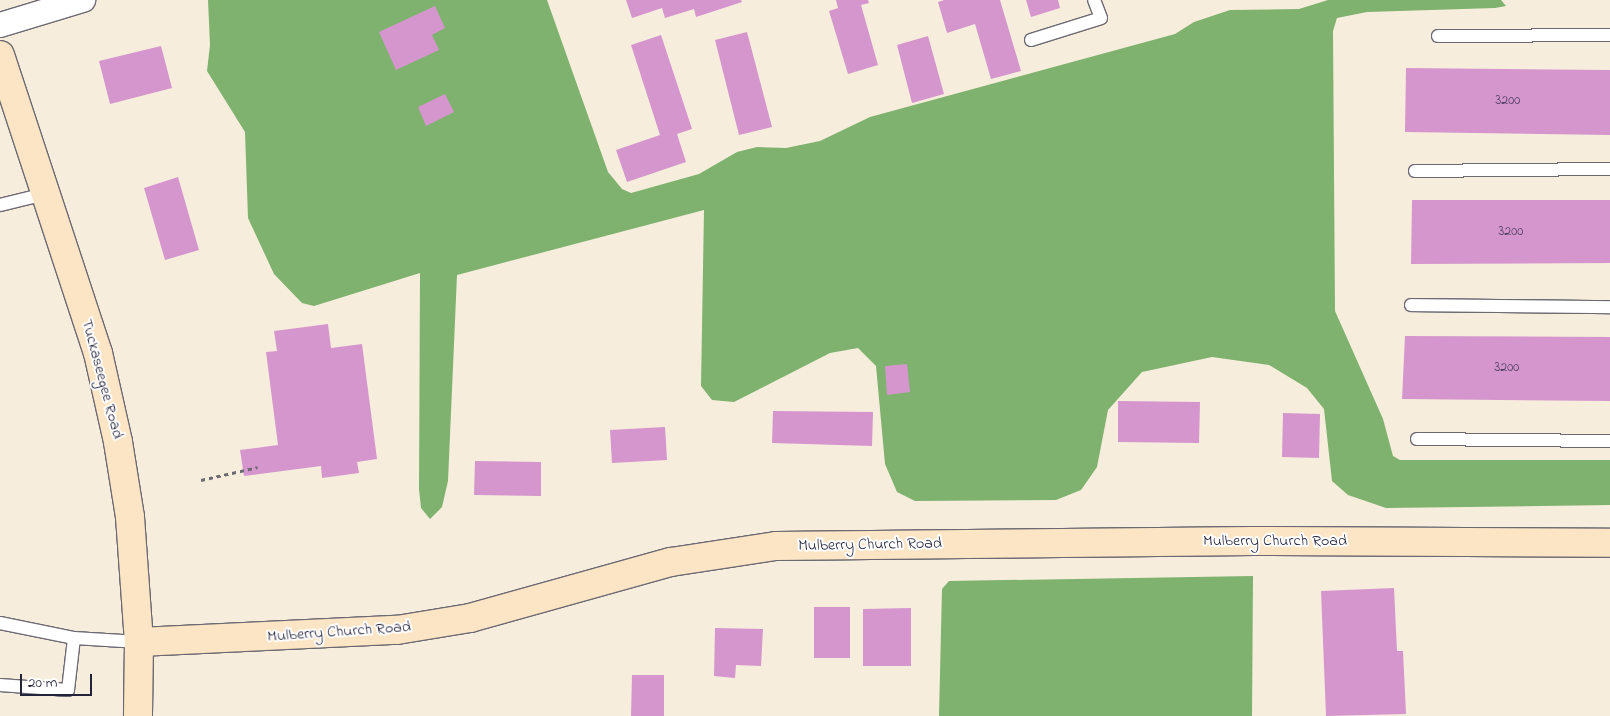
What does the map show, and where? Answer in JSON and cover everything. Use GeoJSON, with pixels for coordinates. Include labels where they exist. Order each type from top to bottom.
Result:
{"type":"FeatureCollection","features":[{"type":"Feature","properties":{"kind":"street"},"geometry":{"type":"LineString","coordinates":[[0,26],[83,0]]}},
{"type":"Feature","properties":{"kind":"street","name":"Tuckaseegee Road"},"geometry":{"type":"LineString","coordinates":[[0,55],[98,353],[118,442],[130,517],[139,642],[138,716]]}},
{"type":"Feature","properties":{"kind":"street","name":"Mulberry Church Road"},"geometry":{"type":"LineString","coordinates":[[139,642],[397,630],[470,618],[671,562],[776,546],[1253,540],[1610,543]]}},
{"type":"Feature","properties":{"kind":"lane"},"geometry":{"type":"LineString","coordinates":[[1031,40],[1101,18],[1094,0]]}},
{"type":"Feature","properties":{"kind":"lane"},"geometry":{"type":"LineString","coordinates":[[1438,36],[1610,35]]}},
{"type":"Feature","properties":{"kind":"lane"},"geometry":{"type":"LineString","coordinates":[[1415,171],[1610,169]]}},
{"type":"Feature","properties":{"kind":"lane"},"geometry":{"type":"LineString","coordinates":[[0,205],[45,194]]}},
{"type":"Feature","properties":{"kind":"lane"},"geometry":{"type":"LineString","coordinates":[[1410,305],[1610,307]]}},
{"type":"Feature","properties":{"kind":"lane"},"geometry":{"type":"LineString","coordinates":[[1417,439],[1610,441]]}},
{"type":"Feature","properties":{"kind":"lane"},"geometry":{"type":"LineString","coordinates":[[0,623],[74,638],[139,642]]}},
{"type":"Feature","properties":{"kind":"lane"},"geometry":{"type":"LineString","coordinates":[[0,685],[68,690],[74,638]]}},
{"type":"Feature","properties":{"kind":"path"},"geometry":{"type":"LineString","coordinates":[[201,480],[258,467]]}},
{"type":"Feature","properties":{"kind":"green space"},"geometry":{"type":"Polygon","coordinates":[[[208,0],[547,0],[608,172],[622,189],[631,193],[699,174],[737,152],[757,147],[786,148],[820,141],[870,117],[1175,34],[1194,22],[1230,10],[1299,9],[1328,0],[1501,0],[1506,6],[1495,8],[1367,12],[1337,18],[1333,31],[1335,311],[1383,419],[1393,456],[1400,460],[1610,460],[1610,505],[1386,508],[1348,495],[1332,481],[1324,409],[1307,388],[1269,365],[1212,357],[1142,372],[1108,410],[1097,467],[1081,490],[1056,500],[915,501],[897,492],[885,464],[876,366],[858,348],[830,353],[734,402],[712,400],[701,386],[704,210],[457,275],[448,481],[442,507],[430,519],[421,508],[419,489],[420,273],[314,306],[302,303],[274,274],[248,218],[245,132],[207,71],[210,45],[208,0]]]}},
{"type":"Feature","properties":{"kind":"green space"},"geometry":{"type":"Polygon","coordinates":[[[1253,576],[1252,716],[939,716],[942,589],[949,581],[1253,576]]]}},
{"type":"Feature","properties":{"kind":"building"},"geometry":{"type":"Polygon","coordinates":[[[626,0],[741,0],[742,2],[696,17],[694,9],[665,18],[662,8],[632,18],[626,0]]]}},
{"type":"Feature","properties":{"kind":"building"},"geometry":{"type":"Polygon","coordinates":[[[836,0],[868,0],[869,3],[861,5],[878,65],[848,74],[829,11],[838,8],[836,0]]]}},
{"type":"Feature","properties":{"kind":"building"},"geometry":{"type":"Polygon","coordinates":[[[944,0],[1000,0],[1021,71],[991,79],[975,24],[947,33],[938,2],[944,0]]]}},
{"type":"Feature","properties":{"kind":"building"},"geometry":{"type":"Polygon","coordinates":[[[1026,0],[1058,0],[1060,8],[1031,17],[1026,0]]]}},
{"type":"Feature","properties":{"kind":"building"},"geometry":{"type":"Polygon","coordinates":[[[435,6],[445,28],[432,35],[439,50],[396,70],[379,32],[435,6]]]}},
{"type":"Feature","properties":{"kind":"building"},"geometry":{"type":"Polygon","coordinates":[[[747,32],[772,127],[739,135],[715,40],[747,32]]]}},
{"type":"Feature","properties":{"kind":"building"},"geometry":{"type":"Polygon","coordinates":[[[661,35],[692,129],[677,134],[686,162],[627,182],[616,150],[660,135],[631,45],[661,35]]]}},
{"type":"Feature","properties":{"kind":"building"},"geometry":{"type":"Polygon","coordinates":[[[928,36],[944,94],[912,103],[897,45],[928,36]]]}},
{"type":"Feature","properties":{"kind":"building"},"geometry":{"type":"Polygon","coordinates":[[[161,46],[172,88],[110,104],[99,61],[161,46]]]}},
{"type":"Feature","properties":{"kind":"building"},"geometry":{"type":"Polygon","coordinates":[[[1406,68],[1610,70],[1610,135],[1405,132],[1406,68]]]}},
{"type":"Feature","properties":{"kind":"building"},"geometry":{"type":"Polygon","coordinates":[[[445,94],[454,112],[426,126],[418,107],[445,94]]]}},
{"type":"Feature","properties":{"kind":"building"},"geometry":{"type":"Polygon","coordinates":[[[178,177],[199,250],[165,260],[144,188],[178,177]]]}},
{"type":"Feature","properties":{"kind":"building"},"geometry":{"type":"Polygon","coordinates":[[[1412,200],[1610,200],[1610,263],[1411,264],[1412,200]]]}},
{"type":"Feature","properties":{"kind":"building"},"geometry":{"type":"Polygon","coordinates":[[[328,324],[331,348],[362,344],[377,459],[357,462],[359,473],[322,478],[321,466],[244,476],[240,450],[278,445],[266,352],[277,351],[274,331],[328,324]]]}},
{"type":"Feature","properties":{"kind":"building"},"geometry":{"type":"Polygon","coordinates":[[[1405,336],[1610,337],[1610,401],[1402,399],[1405,336]]]}},
{"type":"Feature","properties":{"kind":"building"},"geometry":{"type":"Polygon","coordinates":[[[907,364],[910,392],[887,395],[885,366],[907,364]]]}},
{"type":"Feature","properties":{"kind":"building"},"geometry":{"type":"Polygon","coordinates":[[[1118,401],[1200,402],[1199,443],[1118,442],[1118,401]]]}},
{"type":"Feature","properties":{"kind":"building"},"geometry":{"type":"Polygon","coordinates":[[[773,411],[873,412],[872,446],[772,443],[773,411]]]}},
{"type":"Feature","properties":{"kind":"building"},"geometry":{"type":"Polygon","coordinates":[[[1283,413],[1320,414],[1319,458],[1282,457],[1283,413]]]}},
{"type":"Feature","properties":{"kind":"building"},"geometry":{"type":"Polygon","coordinates":[[[665,427],[667,460],[612,463],[610,430],[665,427]]]}},
{"type":"Feature","properties":{"kind":"building"},"geometry":{"type":"Polygon","coordinates":[[[475,461],[541,462],[541,496],[474,495],[475,461]]]}},
{"type":"Feature","properties":{"kind":"building"},"geometry":{"type":"Polygon","coordinates":[[[1394,588],[1397,651],[1403,651],[1406,714],[1326,716],[1321,591],[1394,588]]]}},
{"type":"Feature","properties":{"kind":"building"},"geometry":{"type":"Polygon","coordinates":[[[814,607],[850,607],[850,658],[814,658],[814,607]]]}},
{"type":"Feature","properties":{"kind":"building"},"geometry":{"type":"Polygon","coordinates":[[[911,608],[911,666],[863,666],[863,609],[911,608]]]}},
{"type":"Feature","properties":{"kind":"building"},"geometry":{"type":"Polygon","coordinates":[[[715,628],[763,629],[761,666],[736,665],[735,678],[714,676],[715,628]]]}},
{"type":"Feature","properties":{"kind":"building"},"geometry":{"type":"Polygon","coordinates":[[[632,675],[664,675],[664,716],[631,716],[632,675]]]}}]}
